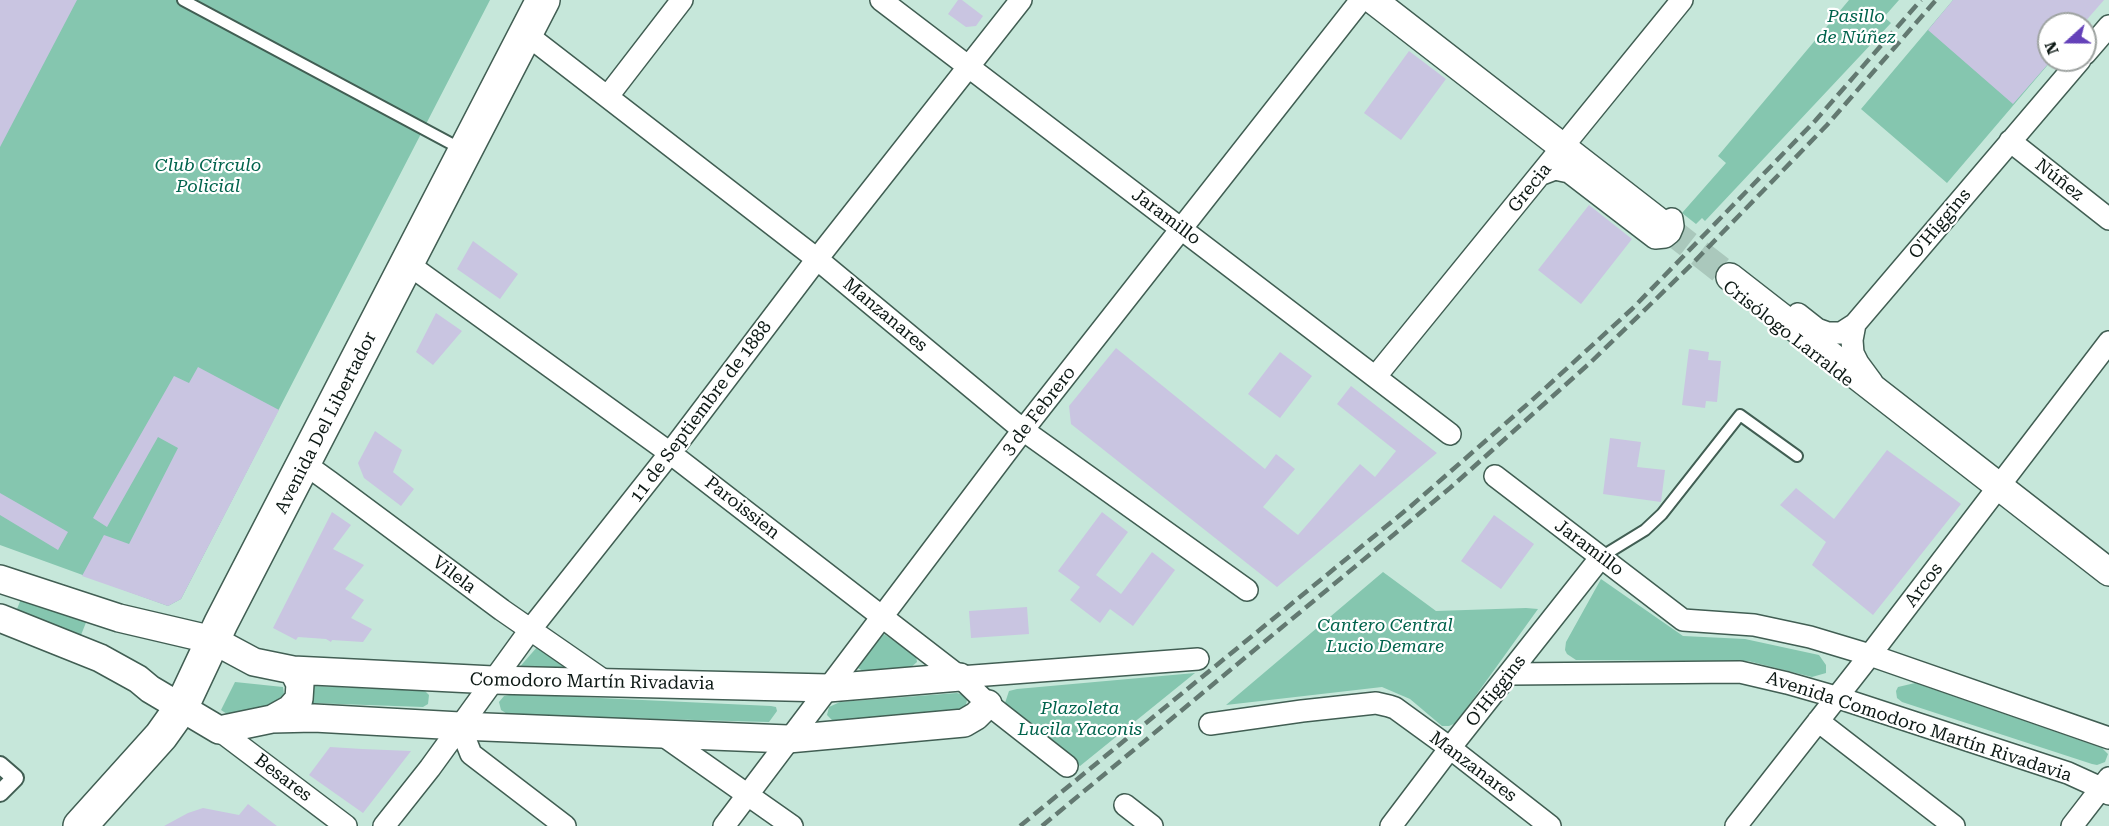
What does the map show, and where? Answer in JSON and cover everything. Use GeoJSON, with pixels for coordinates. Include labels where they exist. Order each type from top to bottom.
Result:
{"type":"FeatureCollection","features":[{"type":"Feature","properties":{"kind":"main road","name":"Avenida Del Libertador"},"geometry":{"type":"LineString","coordinates":[[80,826],[160,736],[181,708],[213,640],[543,0]]}},
{"type":"Feature","properties":{"kind":"street"},"geometry":{"type":"LineString","coordinates":[[608,96],[682,0]]}},
{"type":"Feature","properties":{"kind":"street","name":"Jaramillo"},"geometry":{"type":"LineString","coordinates":[[881,0],[1450,434]]}},
{"type":"Feature","properties":{"kind":"street","name":"11 de Septiembre de 1888"},"geometry":{"type":"LineString","coordinates":[[384,826],[430,768],[531,630],[670,453],[817,259],[1021,0]]}},
{"type":"Feature","properties":{"kind":"street","name":"3 de Febrero"},"geometry":{"type":"LineString","coordinates":[[724,826],[1023,430],[1183,230],[1361,0]]}},
{"type":"Feature","properties":{"kind":"street"},"geometry":{"type":"LineString","coordinates":[[1373,0],[1667,228]]}},
{"type":"Feature","properties":{"kind":"street","name":"Grecia"},"geometry":{"type":"LineString","coordinates":[[1376,376],[1682,0]]}},
{"type":"Feature","properties":{"kind":"street"},"geometry":{"type":"LineString","coordinates":[[2097,40],[2109,26]]}},
{"type":"Feature","properties":{"kind":"street","name":"Manzanares"},"geometry":{"type":"LineString","coordinates":[[526,34],[817,259],[1023,430],[1247,590]]}},
{"type":"Feature","properties":{"kind":"street","name":"O'Higgins"},"geometry":{"type":"LineString","coordinates":[[1855,324],[2070,72]]}},
{"type":"Feature","properties":{"kind":"street","name":"Núñez"},"geometry":{"type":"LineString","coordinates":[[2010,141],[2109,219]]}},
{"type":"Feature","properties":{"kind":"street"},"geometry":{"type":"LineString","coordinates":[[1542,174],[1555,169],[1566,171],[1651,236],[1663,238],[1670,233],[1673,221],[1668,213],[1600,161],[1563,147]]}},
{"type":"Feature","properties":{"kind":"street","name":"Paroissien"},"geometry":{"type":"LineString","coordinates":[[408,264],[670,453],[960,676],[988,704],[1067,766]]}},
{"type":"Feature","properties":{"kind":"street","name":"Crisólogo Larralde"},"geometry":{"type":"LineString","coordinates":[[1855,324],[1838,333],[1824,332],[1736,266],[1727,265],[1719,272],[1720,286],[1844,382],[1885,398]]}},
{"type":"Feature","properties":{"kind":"street","name":"Crisólogo Larralde"},"geometry":{"type":"LineString","coordinates":[[1730,277],[2109,572]]}},
{"type":"Feature","properties":{"kind":"street"},"geometry":{"type":"LineString","coordinates":[[1855,324],[1852,340],[1855,356],[1885,398]]}},
{"type":"Feature","properties":{"kind":"street","name":"Arcos"},"geometry":{"type":"LineString","coordinates":[[1736,826],[2109,342]]}},
{"type":"Feature","properties":{"kind":"street","name":"Vilela"},"geometry":{"type":"LineString","coordinates":[[305,464],[531,630],[606,682]]}},
{"type":"Feature","properties":{"kind":"street","name":"Jaramillo"},"geometry":{"type":"LineString","coordinates":[[1495,476],[1683,620],[1754,625],[1810,636],[1870,655]]}},
{"type":"Feature","properties":{"kind":"street","name":"O'Higgins"},"geometry":{"type":"LineString","coordinates":[[1391,826],[1601,557]]}},
{"type":"Feature","properties":{"kind":"street","name":"Comodoro Martín Rivadavia"},"geometry":{"type":"LineString","coordinates":[[0,579],[119,618],[213,640],[254,662],[293,670],[493,680],[828,688],[1198,659]]}},
{"type":"Feature","properties":{"kind":"street"},"geometry":{"type":"LineString","coordinates":[[0,618],[100,658],[219,730],[272,719],[314,717],[459,726],[788,739],[964,723],[976,716],[988,704]]}},
{"type":"Feature","properties":{"kind":"street"},"geometry":{"type":"LineString","coordinates":[[100,658],[95,645],[98,631],[105,624],[119,618]]}},
{"type":"Feature","properties":{"kind":"street"},"geometry":{"type":"LineString","coordinates":[[1870,655],[2109,738]]}},
{"type":"Feature","properties":{"kind":"street"},"geometry":{"type":"LineString","coordinates":[[272,719],[290,709],[299,699],[300,684],[293,670]]}},
{"type":"Feature","properties":{"kind":"street","name":"Avenida Comodoro Martín Rivadavia"},"geometry":{"type":"LineString","coordinates":[[1509,674],[1740,672],[1836,697],[2106,786]]}},
{"type":"Feature","properties":{"kind":"street","name":"Manzanares"},"geometry":{"type":"LineString","coordinates":[[1210,724],[1376,703],[1395,708],[1550,826]]}},
{"type":"Feature","properties":{"kind":"street"},"geometry":{"type":"LineString","coordinates":[[1818,721],[1954,826]]}},
{"type":"Feature","properties":{"kind":"street"},"geometry":{"type":"LineString","coordinates":[[459,726],[471,754],[565,826]]}},
{"type":"Feature","properties":{"kind":"street","name":"Besares"},"geometry":{"type":"LineString","coordinates":[[219,730],[346,826]]}},
{"type":"Feature","properties":{"kind":"street"},"geometry":{"type":"LineString","coordinates":[[662,734],[792,826]]}},
{"type":"Feature","properties":{"kind":"street"},"geometry":{"type":"LineString","coordinates":[[0,765],[15,778],[0,793]]}},
{"type":"Feature","properties":{"kind":"street"},"geometry":{"type":"LineString","coordinates":[[2072,826],[2106,786]]}},
{"type":"Feature","properties":{"kind":"street"},"geometry":{"type":"LineString","coordinates":[[1125,805],[1152,826]]}},
{"type":"Feature","properties":{"kind":"lane"},"geometry":{"type":"LineString","coordinates":[[183,0],[465,152]]}},
{"type":"Feature","properties":{"kind":"lane"},"geometry":{"type":"LineString","coordinates":[[1601,557],[1645,530],[1662,514],[1740,415],[1797,456]]}},
{"type":"Feature","properties":{"kind":"green space","name":"Club Círculo Policial"},"geometry":{"type":"Polygon","coordinates":[[[0,0],[490,0],[181,599],[168,606],[0,545],[0,0]]]}},
{"type":"Feature","properties":{"kind":"green space","name":"Pasillo de Núñez"},"geometry":{"type":"Polygon","coordinates":[[[1849,0],[1899,0],[1884,17],[1891,23],[1705,221],[1702,218],[1696,224],[1682,213],[1726,163],[1718,156],[1849,0]]]}},
{"type":"Feature","properties":{"kind":"green space"},"geometry":{"type":"Polygon","coordinates":[[[1953,0],[2037,21],[2037,72],[2042,72],[1947,183],[1861,109],[1953,0]]]}},
{"type":"Feature","properties":{"kind":"green space","name":"Cantero Central Lucio Demare"},"geometry":{"type":"Polygon","coordinates":[[[1383,572],[1436,611],[1538,609],[1456,723],[1442,726],[1410,699],[1382,687],[1226,705],[1383,572]]]}},
{"type":"Feature","properties":{"kind":"green space"},"geometry":{"type":"Polygon","coordinates":[[[1601,579],[1683,636],[1745,639],[1819,655],[1826,665],[1826,673],[1812,677],[1748,661],[1576,660],[1567,654],[1566,642],[1601,579]]]}},
{"type":"Feature","properties":{"kind":"green space"},"geometry":{"type":"Polygon","coordinates":[[[23,594],[87,620],[79,640],[15,614],[23,594]]]}},
{"type":"Feature","properties":{"kind":"green space"},"geometry":{"type":"Polygon","coordinates":[[[884,634],[916,656],[917,662],[910,668],[863,671],[856,667],[884,634]]]}},
{"type":"Feature","properties":{"kind":"green space"},"geometry":{"type":"Polygon","coordinates":[[[538,646],[573,670],[517,670],[538,646]]]}},
{"type":"Feature","properties":{"kind":"green space","name":"Plazoleta Lucila Yaconis"},"geometry":{"type":"Polygon","coordinates":[[[1195,673],[1080,766],[1005,703],[1009,691],[1017,689],[1195,673]]]}},
{"type":"Feature","properties":{"kind":"green space"},"geometry":{"type":"Polygon","coordinates":[[[235,682],[283,687],[285,701],[236,714],[227,714],[221,710],[235,682]]]}},
{"type":"Feature","properties":{"kind":"green space"},"geometry":{"type":"Polygon","coordinates":[[[1915,683],[2102,748],[2108,754],[2105,762],[2092,764],[1902,702],[1897,698],[1898,687],[1915,683]]]}},
{"type":"Feature","properties":{"kind":"green space"},"geometry":{"type":"Polygon","coordinates":[[[315,686],[425,691],[429,695],[428,704],[423,707],[311,703],[310,688],[315,686]]]}},
{"type":"Feature","properties":{"kind":"green space"},"geometry":{"type":"Polygon","coordinates":[[[957,693],[966,696],[965,710],[837,725],[827,715],[829,707],[840,702],[957,693]]]}},
{"type":"Feature","properties":{"kind":"green space"},"geometry":{"type":"Polygon","coordinates":[[[514,694],[771,706],[776,707],[777,711],[769,722],[509,715],[501,710],[499,702],[504,696],[514,694]]]}},
{"type":"Feature","properties":{"kind":"building"},"geometry":{"type":"Polygon","coordinates":[[[0,0],[77,0],[0,147],[0,0]]]}},
{"type":"Feature","properties":{"kind":"building"},"geometry":{"type":"Polygon","coordinates":[[[958,0],[962,0],[983,16],[976,26],[966,27],[948,14],[958,0]]]}},
{"type":"Feature","properties":{"kind":"building"},"geometry":{"type":"Polygon","coordinates":[[[1953,0],[2104,0],[2094,12],[2037,12],[2037,72],[2041,72],[2013,104],[1928,30],[1953,0]]]}},
{"type":"Feature","properties":{"kind":"building"},"geometry":{"type":"Polygon","coordinates":[[[1409,51],[1446,79],[1401,140],[1364,113],[1409,51]]]}},
{"type":"Feature","properties":{"kind":"building"},"geometry":{"type":"Polygon","coordinates":[[[1589,205],[1632,239],[1581,304],[1538,270],[1589,205]]]}},
{"type":"Feature","properties":{"kind":"building"},"geometry":{"type":"Polygon","coordinates":[[[473,241],[518,274],[500,299],[457,269],[473,241]]]}},
{"type":"Feature","properties":{"kind":"building"},"geometry":{"type":"Polygon","coordinates":[[[436,313],[462,331],[433,365],[416,352],[436,313]]]}},
{"type":"Feature","properties":{"kind":"building"},"geometry":{"type":"Polygon","coordinates":[[[1116,348],[1265,469],[1276,454],[1295,469],[1263,507],[1298,535],[1360,464],[1375,477],[1396,451],[1337,404],[1351,386],[1437,453],[1277,587],[1071,424],[1069,406],[1116,348]]]}},
{"type":"Feature","properties":{"kind":"building"},"geometry":{"type":"Polygon","coordinates":[[[1689,349],[1709,352],[1708,360],[1721,361],[1717,402],[1706,401],[1705,408],[1682,405],[1689,349]]]}},
{"type":"Feature","properties":{"kind":"building"},"geometry":{"type":"Polygon","coordinates":[[[1280,352],[1312,376],[1280,418],[1248,394],[1280,352]]]}},
{"type":"Feature","properties":{"kind":"building"},"geometry":{"type":"Polygon","coordinates":[[[198,367],[279,410],[181,599],[168,606],[82,576],[104,535],[129,544],[178,448],[158,437],[107,527],[93,518],[174,376],[189,383],[198,367]]]}},
{"type":"Feature","properties":{"kind":"building"},"geometry":{"type":"Polygon","coordinates":[[[375,431],[402,450],[393,472],[414,489],[401,506],[364,478],[358,463],[375,431]]]}},
{"type":"Feature","properties":{"kind":"building"},"geometry":{"type":"Polygon","coordinates":[[[1610,438],[1641,442],[1637,467],[1665,470],[1661,502],[1603,494],[1610,438]]]}},
{"type":"Feature","properties":{"kind":"building"},"geometry":{"type":"Polygon","coordinates":[[[1887,450],[1961,504],[1873,615],[1812,565],[1826,542],[1780,505],[1796,488],[1834,519],[1887,450]]]}},
{"type":"Feature","properties":{"kind":"building"},"geometry":{"type":"Polygon","coordinates":[[[0,493],[68,532],[58,550],[0,515],[0,493]]]}},
{"type":"Feature","properties":{"kind":"building"},"geometry":{"type":"Polygon","coordinates":[[[332,512],[351,525],[333,549],[364,565],[345,589],[364,600],[351,618],[372,629],[363,642],[332,640],[331,642],[326,639],[298,637],[296,640],[273,628],[332,512]]]}},
{"type":"Feature","properties":{"kind":"building"},"geometry":{"type":"Polygon","coordinates":[[[1102,512],[1128,532],[1096,575],[1121,594],[1152,552],[1175,570],[1133,626],[1110,609],[1100,623],[1070,600],[1080,587],[1058,571],[1102,512]]]}},
{"type":"Feature","properties":{"kind":"building"},"geometry":{"type":"Polygon","coordinates":[[[1494,515],[1534,544],[1501,589],[1461,561],[1494,515]]]}},
{"type":"Feature","properties":{"kind":"building"},"geometry":{"type":"Polygon","coordinates":[[[1027,607],[1029,634],[971,638],[969,611],[1027,607]]]}},
{"type":"Feature","properties":{"kind":"building"},"geometry":{"type":"Polygon","coordinates":[[[330,747],[411,751],[363,813],[309,775],[330,747]]]}},
{"type":"Feature","properties":{"kind":"building"},"geometry":{"type":"Polygon","coordinates":[[[248,804],[277,826],[164,826],[203,808],[239,815],[248,804]]]}},
{"type":"Feature","properties":{"kind":"tunnel"},"geometry":{"type":"LineString","coordinates":[[1667,228],[1730,277]]}},
{"type":"Feature","properties":{"kind":"railway"},"geometry":{"type":"LineString","coordinates":[[1020,826],[1411,506],[1632,309],[1815,121],[1921,0]]}},
{"type":"Feature","properties":{"kind":"railway"},"geometry":{"type":"LineString","coordinates":[[1042,826],[1450,488],[1591,362],[1691,265],[1827,125],[1936,0]]}}]}
